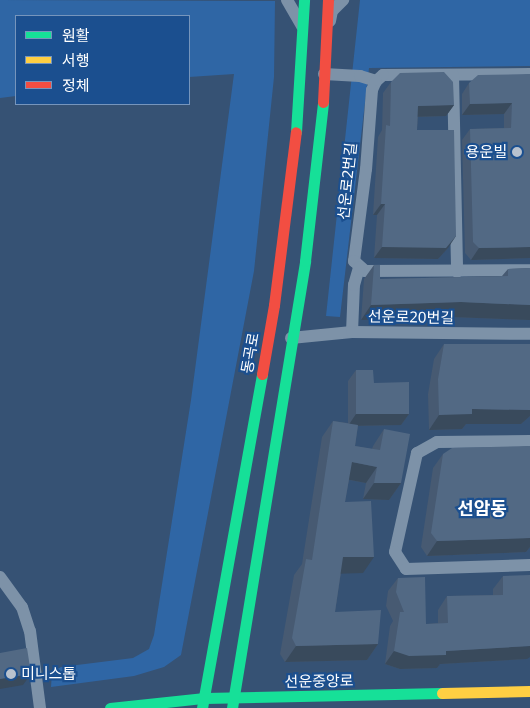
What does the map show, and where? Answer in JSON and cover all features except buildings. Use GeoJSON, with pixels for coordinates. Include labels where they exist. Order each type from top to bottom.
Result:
{"type":"FeatureCollection","features":[{"type":"Feature","properties":{"kind":"main road","name":"동곡로"},"geometry":{"type":"LineString","coordinates":[[203,703],[274,305],[295,147],[304,0]]}},
{"type":"Feature","properties":{"kind":"main road"},"geometry":{"type":"LineString","coordinates":[[232,703],[305,261],[322,128],[328,0]]}},
{"type":"Feature","properties":{"kind":"main road","name":"선운중앙로"},"geometry":{"type":"LineString","coordinates":[[110,708],[530,691]]}},
{"type":"Feature","properties":{"kind":"street"},"geometry":{"type":"LineString","coordinates":[[287,0],[302,27]]}},
{"type":"Feature","properties":{"kind":"street"},"geometry":{"type":"LineString","coordinates":[[325,48],[332,11],[343,0]]}},
{"type":"Feature","properties":{"kind":"street"},"geometry":{"type":"LineString","coordinates":[[324,74],[360,76],[376,81],[384,75],[530,74]]}},
{"type":"Feature","properties":{"kind":"street"},"geometry":{"type":"LineString","coordinates":[[454,75],[457,272]]}},
{"type":"Feature","properties":{"kind":"street","name":"선운로2번길"},"geometry":{"type":"LineString","coordinates":[[359,268],[354,261],[372,90],[376,81]]}},
{"type":"Feature","properties":{"kind":"street"},"geometry":{"type":"LineString","coordinates":[[352,332],[354,285],[359,268],[365,271],[457,272],[530,270]]}},
{"type":"Feature","properties":{"kind":"street","name":"선운로20번길"},"geometry":{"type":"LineString","coordinates":[[291,338],[352,332],[530,334]]}},
{"type":"Feature","properties":{"kind":"street"},"geometry":{"type":"LineString","coordinates":[[530,441],[437,442],[417,453],[395,552],[406,569],[530,565]]}},
{"type":"Feature","properties":{"kind":"street"},"geometry":{"type":"LineString","coordinates":[[0,576],[22,607],[30,631],[40,708]]}},
{"type":"Feature","properties":{"kind":"shaded area"},"geometry":{"type":"Polygon","coordinates":[[[0,0],[275,1],[274,77],[254,271],[181,655],[164,667],[134,676],[51,687],[52,672],[61,667],[133,658],[149,649],[154,635],[191,400],[234,74],[190,77],[190,15],[15,15],[15,96],[0,98],[0,0]]]}},
{"type":"Feature","properties":{"kind":"shaded area"},"geometry":{"type":"Polygon","coordinates":[[[360,0],[530,0],[530,66],[369,68],[340,317],[326,316],[360,0]]]}},
{"type":"Feature","properties":{"kind":"traffic: fast"},"geometry":{"type":"LineString","coordinates":[[296,132],[304,0]]}},
{"type":"Feature","properties":{"kind":"traffic: fast"},"geometry":{"type":"LineString","coordinates":[[232,708],[305,261],[323,102]]}},
{"type":"Feature","properties":{"kind":"traffic: fast"},"geometry":{"type":"LineString","coordinates":[[202,708],[262,374]]}},
{"type":"Feature","properties":{"kind":"traffic: fast"},"geometry":{"type":"LineString","coordinates":[[110,708],[204,698],[442,693]]}},
{"type":"Feature","properties":{"kind":"traffic: slow"},"geometry":{"type":"LineString","coordinates":[[442,693],[530,691]]}},
{"type":"Feature","properties":{"kind":"traffic: jam"},"geometry":{"type":"LineString","coordinates":[[323,102],[328,0]]}},
{"type":"Feature","properties":{"kind":"traffic: jam"},"geometry":{"type":"LineString","coordinates":[[262,374],[274,305],[296,132]]}},
{"type":"Feature","properties":{"kind":"place","name":"용운빌"},"geometry":{"type":"Point","coordinates":[517,152]}},
{"type":"Feature","properties":{"kind":"place","name":"미니스톱"},"geometry":{"type":"Point","coordinates":[11,674]}},
{"type":"Feature","properties":{"kind":"district","name":"선암동"},"geometry":{"type":"Point","coordinates":[482,508]}}]}
